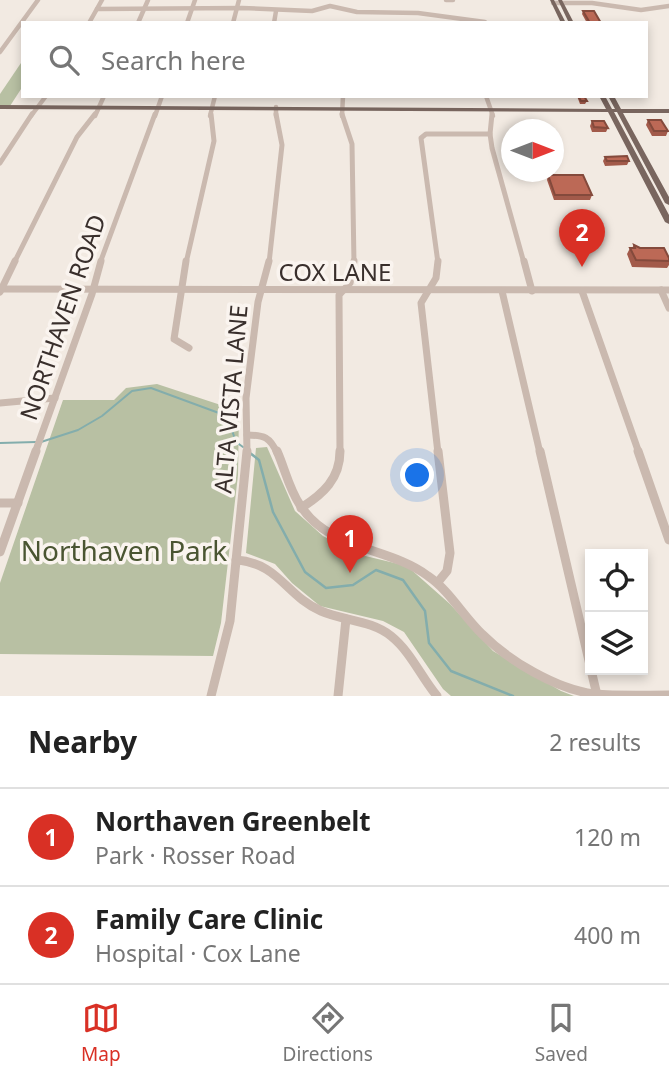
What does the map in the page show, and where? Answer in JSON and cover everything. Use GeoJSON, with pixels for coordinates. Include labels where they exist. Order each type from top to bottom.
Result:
{"type":"FeatureCollection","features":[{"type":"Feature","properties":{"kind":"main road"},"geometry":{"type":"LineString","coordinates":[[557,1],[563,21]]}},
{"type":"Feature","properties":{"kind":"main road"},"geometry":{"type":"LineString","coordinates":[[557,1],[571,21]]}},
{"type":"Feature","properties":{"kind":"main road"},"geometry":{"type":"LineString","coordinates":[[604,98],[642,153],[669,203]]}},
{"type":"Feature","properties":{"kind":"main road"},"geometry":{"type":"LineString","coordinates":[[612,98],[633,153],[669,222]]}},
{"type":"Feature","properties":{"kind":"main road"},"geometry":{"type":"LineString","coordinates":[[0,109],[669,113]]}},
{"type":"Feature","properties":{"kind":"main road"},"geometry":{"type":"LineString","coordinates":[[633,153],[642,153]]}},
{"type":"Feature","properties":{"kind":"street"},"geometry":{"type":"LineString","coordinates":[[23,21],[38,0]]}},
{"type":"Feature","properties":{"kind":"street"},"geometry":{"type":"LineString","coordinates":[[90,21],[102,0]]}},
{"type":"Feature","properties":{"kind":"street"},"geometry":{"type":"LineString","coordinates":[[139,21],[148,0]]}},
{"type":"Feature","properties":{"kind":"street"},"geometry":{"type":"LineString","coordinates":[[188,21],[195,0]]}},
{"type":"Feature","properties":{"kind":"street"},"geometry":{"type":"LineString","coordinates":[[234,21],[239,0]]}},
{"type":"Feature","properties":{"kind":"street"},"geometry":{"type":"LineString","coordinates":[[330,6],[334,0]]}},
{"type":"Feature","properties":{"kind":"street"},"geometry":{"type":"LineString","coordinates":[[446,0],[453,0]]}},
{"type":"Feature","properties":{"kind":"street"},"geometry":{"type":"LineString","coordinates":[[557,1],[602,4],[628,10],[655,10],[669,6]]}},
{"type":"Feature","properties":{"kind":"street"},"geometry":{"type":"LineString","coordinates":[[97,9],[237,8],[313,11],[330,6],[365,13],[406,13],[476,21]]}},
{"type":"Feature","properties":{"kind":"street"},"geometry":{"type":"LineString","coordinates":[[274,21],[276,11]]}},
{"type":"Feature","properties":{"kind":"street"},"geometry":{"type":"LineString","coordinates":[[365,13],[366,21]]}},
{"type":"Feature","properties":{"kind":"street"},"geometry":{"type":"LineString","coordinates":[[406,13],[407,21]]}},
{"type":"Feature","properties":{"kind":"street"},"geometry":{"type":"LineString","coordinates":[[0,52],[21,23]]}},
{"type":"Feature","properties":{"kind":"street"},"geometry":{"type":"LineString","coordinates":[[0,163],[24,124],[45,98]]}},
{"type":"Feature","properties":{"kind":"street"},"geometry":{"type":"LineString","coordinates":[[0,290],[74,141],[103,98]]}},
{"type":"Feature","properties":{"kind":"street","name":"NORTHAVEN ROAD"},"geometry":{"type":"LineString","coordinates":[[0,552],[93,289],[103,253],[161,98]]}},
{"type":"Feature","properties":{"kind":"street"},"geometry":{"type":"LineString","coordinates":[[189,348],[174,339],[181,285],[214,141],[212,109],[215,98]]}},
{"type":"Feature","properties":{"kind":"street"},"geometry":{"type":"LineString","coordinates":[[301,508],[328,487],[339,467],[339,295],[353,275],[354,258],[352,144],[342,110],[343,98]]}},
{"type":"Feature","properties":{"kind":"street"},"geometry":{"type":"LineString","coordinates":[[487,98],[491,111],[490,134],[532,291]]}},
{"type":"Feature","properties":{"kind":"street","name":"ALTA VISTA LANE"},"geometry":{"type":"LineString","coordinates":[[211,696],[230,621],[247,460],[246,397],[261,290],[268,272],[282,145],[276,109]]}},
{"type":"Feature","properties":{"kind":"street"},"geometry":{"type":"LineString","coordinates":[[438,582],[447,571],[450,553],[421,303],[436,280],[439,268],[421,138],[426,134],[490,134]]}},
{"type":"Feature","properties":{"kind":"street","name":"COX LANE"},"geometry":{"type":"LineString","coordinates":[[0,290],[665,290]]}},
{"type":"Feature","properties":{"kind":"street"},"geometry":{"type":"LineString","coordinates":[[665,290],[669,307]]}},
{"type":"Feature","properties":{"kind":"street"},"geometry":{"type":"LineString","coordinates":[[502,291],[585,643]]}},
{"type":"Feature","properties":{"kind":"street"},"geometry":{"type":"LineString","coordinates":[[582,291],[669,540]]}},
{"type":"Feature","properties":{"kind":"street"},"geometry":{"type":"LineString","coordinates":[[0,403],[55,398]]}},
{"type":"Feature","properties":{"kind":"street"},"geometry":{"type":"LineString","coordinates":[[247,437],[264,435],[270,439],[301,508],[330,534],[360,549],[400,560],[438,582],[481,633],[505,652],[569,687],[597,695],[669,695]]}},
{"type":"Feature","properties":{"kind":"street"},"geometry":{"type":"LineString","coordinates":[[0,503],[18,503]]}},
{"type":"Feature","properties":{"kind":"street"},"geometry":{"type":"LineString","coordinates":[[236,560],[256,561],[268,566],[308,604],[326,615],[378,628],[389,635],[411,656],[437,696]]}},
{"type":"Feature","properties":{"kind":"street"},"geometry":{"type":"LineString","coordinates":[[338,696],[346,619]]}},
{"type":"Feature","properties":{"kind":"street"},"geometry":{"type":"LineString","coordinates":[[593,675],[597,695]]}},
{"type":"Feature","properties":{"kind":"green space"},"geometry":{"type":"Polygon","coordinates":[[[21,63],[21,89],[10,106],[0,106],[0,94],[21,63]]]}},
{"type":"Feature","properties":{"kind":"green space","name":"Northaven Park"},"geometry":{"type":"Polygon","coordinates":[[[157,384],[239,411],[238,475],[221,623],[213,656],[0,654],[0,583],[63,400],[114,400],[126,388],[157,384]]]}},
{"type":"Feature","properties":{"kind":"green space"},"geometry":{"type":"Polygon","coordinates":[[[267,447],[295,511],[323,536],[357,554],[407,566],[450,604],[493,651],[574,696],[451,696],[443,689],[404,632],[383,621],[320,606],[292,583],[275,564],[246,553],[256,448],[267,447]]]}},
{"type":"Feature","properties":{"kind":"building"},"geometry":{"type":"Polygon","coordinates":[[[583,11],[594,11],[600,21],[589,21],[583,11]]]}},
{"type":"Feature","properties":{"kind":"building"},"geometry":{"type":"Polygon","coordinates":[[[648,120],[661,120],[668,131],[654,131],[648,120]]]}},
{"type":"Feature","properties":{"kind":"building"},"geometry":{"type":"Polygon","coordinates":[[[592,121],[604,121],[608,128],[594,127],[592,121]]]}},
{"type":"Feature","properties":{"kind":"building"},"geometry":{"type":"Polygon","coordinates":[[[627,156],[629,161],[607,161],[605,157],[627,156]]]}},
{"type":"Feature","properties":{"kind":"building"},"geometry":{"type":"Polygon","coordinates":[[[564,175],[583,175],[592,195],[555,195],[550,182],[564,182],[564,175]]]}},
{"type":"Feature","properties":{"kind":"building"},"geometry":{"type":"Polygon","coordinates":[[[634,245],[640,248],[664,248],[669,261],[636,260],[630,248],[635,248],[634,245]]]}},
{"type":"Feature","properties":{"kind":"waterway"},"geometry":{"type":"LineString","coordinates":[[41,442],[78,430],[102,416],[132,391],[151,388],[227,416],[236,442],[243,447]]}},
{"type":"Feature","properties":{"kind":"waterway"},"geometry":{"type":"LineString","coordinates":[[0,443],[36,442]]}},
{"type":"Feature","properties":{"kind":"waterway"},"geometry":{"type":"LineString","coordinates":[[250,453],[259,460],[273,512],[305,572],[326,588],[353,585],[376,570],[403,580],[425,611],[429,643],[451,671],[513,696]]}},
{"type":"Feature","properties":{"kind":"place","name":"Family Care Clinic"},"geometry":{"type":"Point","coordinates":[582,267]}},
{"type":"Feature","properties":{"kind":"place","name":"Northaven Greenbelt"},"geometry":{"type":"Point","coordinates":[350,573]}}]}
